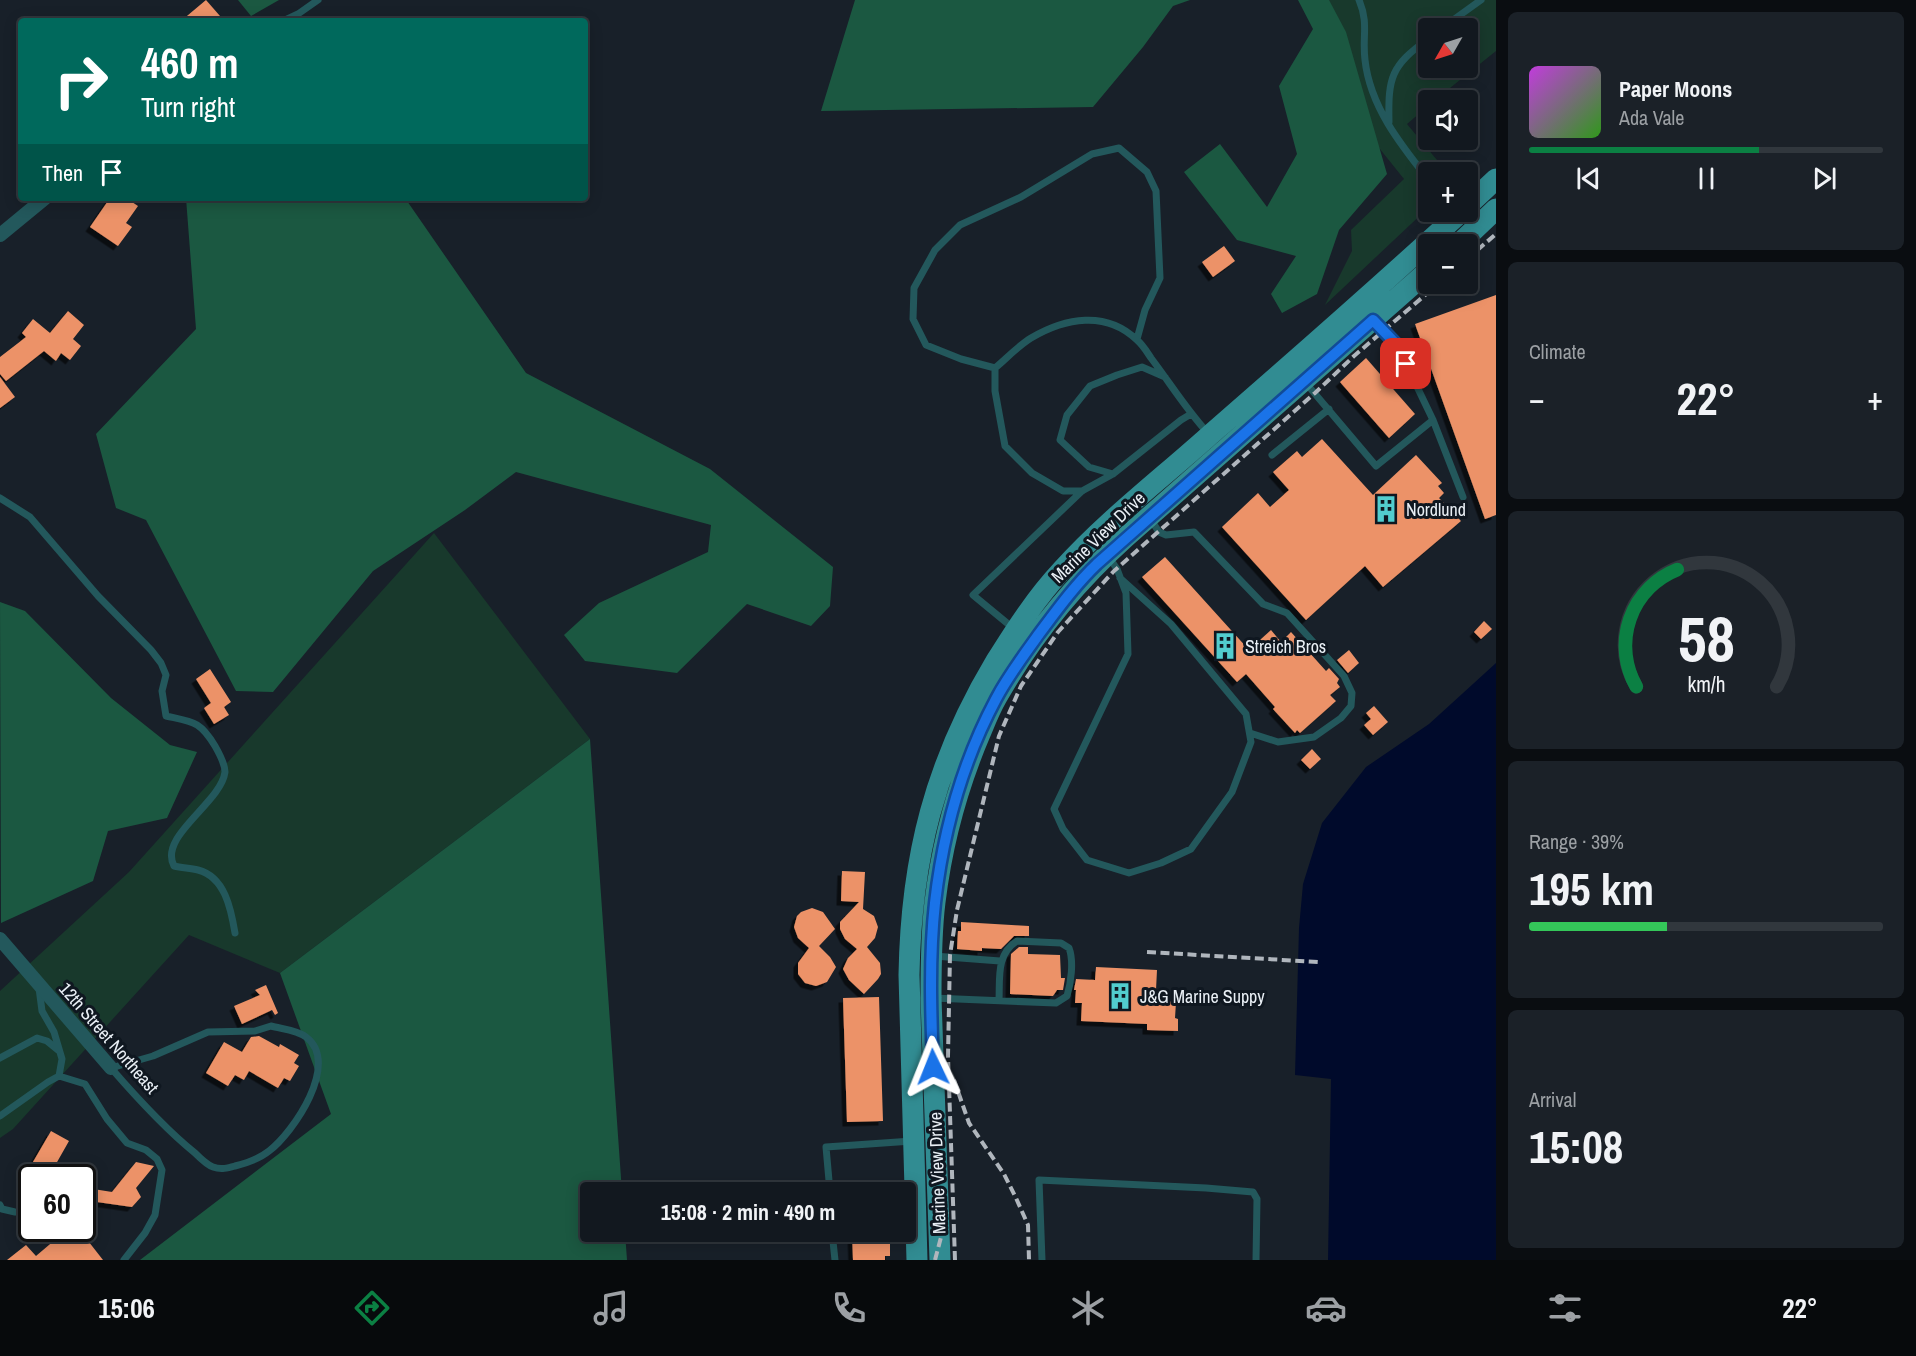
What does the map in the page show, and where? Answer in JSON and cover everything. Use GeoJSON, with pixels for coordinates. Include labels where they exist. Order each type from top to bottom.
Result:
{"type":"FeatureCollection","features":[{"type":"Feature","properties":{"kind":"main road","name":"Marine View Drive"},"geometry":{"type":"LineString","coordinates":[[1478,195],[1496,179]]}},
{"type":"Feature","properties":{"kind":"main road"},"geometry":{"type":"LineString","coordinates":[[1469,234],[1496,209]]}},
{"type":"Feature","properties":{"kind":"main road","name":"Marine View Drive"},"geometry":{"type":"LineString","coordinates":[[917,1260],[909,975],[910,929],[917,869],[939,780],[978,691],[1038,596],[1063,568],[1118,514],[1210,436],[1449,222]]}},
{"type":"Feature","properties":{"kind":"main road","name":"Marine View Drive"},"geometry":{"type":"LineString","coordinates":[[940,1260],[931,998],[935,902],[947,835],[960,784],[996,698],[1020,659],[1059,607],[1107,554],[1418,280]]}},
{"type":"Feature","properties":{"kind":"street"},"geometry":{"type":"LineString","coordinates":[[0,235],[41,201]]}},
{"type":"Feature","properties":{"kind":"street","name":"12th Street Northeast"},"geometry":{"type":"LineString","coordinates":[[0,939],[111,1068]]}},
{"type":"Feature","properties":{"kind":"lane"},"geometry":{"type":"LineString","coordinates":[[289,18],[318,0]]}},
{"type":"Feature","properties":{"kind":"lane"},"geometry":{"type":"LineString","coordinates":[[1359,0],[1365,15],[1365,59],[1377,104],[1407,154],[1418,167]]}},
{"type":"Feature","properties":{"kind":"lane"},"geometry":{"type":"LineString","coordinates":[[1456,18],[1481,0]]}},
{"type":"Feature","properties":{"kind":"lane"},"geometry":{"type":"LineString","coordinates":[[1389,124],[1388,95],[1396,69],[1418,47]]}},
{"type":"Feature","properties":{"kind":"lane"},"geometry":{"type":"LineString","coordinates":[[995,368],[961,359],[926,345],[913,319],[914,288],[935,250],[960,225],[1021,197],[1092,154],[1119,148],[1148,171],[1156,191],[1160,278],[1145,310],[1137,339]]}},
{"type":"Feature","properties":{"kind":"lane"},"geometry":{"type":"LineString","coordinates":[[1082,491],[1063,491],[1032,473],[1005,446],[995,391],[995,368],[1029,339],[1058,325],[1083,319],[1112,322],[1137,339],[1191,414],[1210,436]]}},
{"type":"Feature","properties":{"kind":"lane"},"geometry":{"type":"LineString","coordinates":[[1373,320],[1397,345],[1433,420],[1463,497]]}},
{"type":"Feature","properties":{"kind":"lane"},"geometry":{"type":"LineString","coordinates":[[1113,474],[1089,467],[1060,440],[1067,415],[1090,386],[1117,375],[1143,367],[1167,378]]}},
{"type":"Feature","properties":{"kind":"lane"},"geometry":{"type":"LineString","coordinates":[[1304,380],[1376,466],[1433,420]]}},
{"type":"Feature","properties":{"kind":"lane"},"geometry":{"type":"LineString","coordinates":[[1272,455],[1329,409]]}},
{"type":"Feature","properties":{"kind":"lane"},"geometry":{"type":"LineString","coordinates":[[1015,630],[973,595],[1082,491],[1113,474],[1191,414]]}},
{"type":"Feature","properties":{"kind":"lane"},"geometry":{"type":"LineString","coordinates":[[0,498],[30,517],[98,596],[161,663],[166,675],[162,691],[166,716],[196,722],[210,737],[225,770],[220,788],[186,826],[171,849],[170,859],[174,866],[199,870],[216,879],[232,914],[235,933]]}},
{"type":"Feature","properties":{"kind":"lane"},"geometry":{"type":"LineString","coordinates":[[1149,516],[1159,532],[1166,535],[1194,532],[1263,604],[1287,613],[1344,676],[1352,693],[1351,706],[1341,718],[1314,737],[1278,742],[1250,733]]}},
{"type":"Feature","properties":{"kind":"lane"},"geometry":{"type":"LineString","coordinates":[[1107,554],[1126,593],[1128,654],[1054,809],[1063,829],[1087,860],[1129,873],[1161,863],[1191,849],[1232,792],[1251,742],[1246,714],[1171,624],[1120,578]]}},
{"type":"Feature","properties":{"kind":"lane"},"geometry":{"type":"LineString","coordinates":[[931,998],[1056,1003],[1062,1001],[1067,996],[1069,988],[1069,948],[1061,943],[1017,941],[1011,945],[1000,961],[999,1000]]}},
{"type":"Feature","properties":{"kind":"lane"},"geometry":{"type":"LineString","coordinates":[[932,956],[1000,961]]}},
{"type":"Feature","properties":{"kind":"lane"},"geometry":{"type":"LineString","coordinates":[[39,985],[42,1011],[54,1032],[62,1059],[59,1076]]}},
{"type":"Feature","properties":{"kind":"lane","name":"12th Street Northeast"},"geometry":{"type":"LineString","coordinates":[[271,1026],[293,1031],[306,1037],[315,1048],[318,1060],[314,1089],[301,1116],[284,1137],[268,1152],[249,1163],[224,1169],[212,1167],[182,1143],[111,1068],[153,1056],[208,1032],[255,1031],[271,1026]]}},
{"type":"Feature","properties":{"kind":"lane"},"geometry":{"type":"LineString","coordinates":[[0,1058],[37,1038],[47,1041],[58,1050]]}},
{"type":"Feature","properties":{"kind":"lane"},"geometry":{"type":"LineString","coordinates":[[0,1116],[59,1076],[85,1084],[107,1119],[127,1143],[146,1150],[157,1159],[162,1170],[155,1215],[145,1233],[124,1260]]}},
{"type":"Feature","properties":{"kind":"lane"},"geometry":{"type":"LineString","coordinates":[[829,1182],[826,1147],[936,1139]]}},
{"type":"Feature","properties":{"kind":"lane"},"geometry":{"type":"LineString","coordinates":[[1042,1260],[1040,1180],[1253,1192],[1257,1199],[1256,1260]]}},
{"type":"Feature","properties":{"kind":"lane"},"geometry":{"type":"LineString","coordinates":[[1,1209],[18,1212]]}},
{"type":"Feature","properties":{"kind":"lane"},"geometry":{"type":"LineString","coordinates":[[833,1242],[835,1260]]}},
{"type":"Feature","properties":{"kind":"green space"},"geometry":{"type":"Polygon","coordinates":[[[238,0],[279,0],[251,16],[238,0]]]}},
{"type":"Feature","properties":{"kind":"green space"},"geometry":{"type":"Polygon","coordinates":[[[855,0],[1190,0],[1173,6],[1143,47],[1093,107],[821,111],[855,0]]]}},
{"type":"Feature","properties":{"kind":"green space"},"geometry":{"type":"Polygon","coordinates":[[[1298,0],[1329,0],[1346,32],[1387,174],[1339,230],[1317,294],[1282,313],[1271,294],[1296,256],[1237,240],[1184,172],[1220,144],[1267,207],[1297,154],[1279,86],[1313,29],[1298,0]]]}},
{"type":"Feature","properties":{"kind":"green space"},"geometry":{"type":"Polygon","coordinates":[[[1317,0],[1496,0],[1496,51],[1478,65],[1478,18],[1418,18],[1418,78],[1462,78],[1447,90],[1418,90],[1418,115],[1407,124],[1418,137],[1418,150],[1429,150],[1439,162],[1418,162],[1418,217],[1325,305],[1352,251],[1351,230],[1404,179],[1351,113],[1317,0]]]}},
{"type":"Feature","properties":{"kind":"green space"},"geometry":{"type":"Polygon","coordinates":[[[186,201],[407,201],[526,373],[710,469],[833,567],[830,606],[811,626],[747,604],[677,673],[585,661],[564,635],[599,603],[708,552],[711,525],[516,472],[465,510],[373,571],[273,692],[236,691],[146,520],[116,508],[96,434],[196,329],[186,201]]]}},
{"type":"Feature","properties":{"kind":"green space"},"geometry":{"type":"Polygon","coordinates":[[[434,533],[590,739],[280,973],[189,935],[13,1129],[0,1138],[0,991],[129,872],[434,533]]]}},
{"type":"Feature","properties":{"kind":"green space"},"geometry":{"type":"Polygon","coordinates":[[[0,602],[25,611],[111,698],[170,745],[197,752],[167,818],[108,831],[93,881],[1,923],[0,602]]]}},
{"type":"Feature","properties":{"kind":"green space"},"geometry":{"type":"Polygon","coordinates":[[[590,739],[621,1182],[580,1182],[580,1242],[626,1242],[627,1260],[140,1260],[331,1114],[280,973],[590,739]]]}},
{"type":"Feature","properties":{"kind":"water"},"geometry":{"type":"Polygon","coordinates":[[[1496,663],[1496,1260],[1328,1260],[1331,1079],[1295,1075],[1299,928],[1303,884],[1322,823],[1366,767],[1429,724],[1496,663]]]}},
{"type":"Feature","properties":{"kind":"building"},"geometry":{"type":"Polygon","coordinates":[[[206,0],[220,16],[218,18],[185,18],[206,0]]]}},
{"type":"Feature","properties":{"kind":"building"},"geometry":{"type":"Polygon","coordinates":[[[108,201],[130,201],[138,206],[126,223],[132,227],[118,246],[90,227],[108,201]]]}},
{"type":"Feature","properties":{"kind":"building"},"geometry":{"type":"Polygon","coordinates":[[[1224,246],[1235,261],[1213,277],[1202,262],[1224,246]]]}},
{"type":"Feature","properties":{"kind":"building"},"geometry":{"type":"Polygon","coordinates":[[[1496,295],[1496,515],[1485,519],[1415,324],[1496,295]]]}},
{"type":"Feature","properties":{"kind":"building"},"geometry":{"type":"Polygon","coordinates":[[[68,311],[84,325],[73,339],[81,346],[70,360],[61,353],[56,361],[44,351],[6,381],[0,374],[0,357],[26,337],[22,333],[33,319],[50,333],[68,311]]]}},
{"type":"Feature","properties":{"kind":"building"},"geometry":{"type":"Polygon","coordinates":[[[1366,358],[1415,414],[1389,438],[1340,382],[1366,358]]]}},
{"type":"Feature","properties":{"kind":"building"},"geometry":{"type":"Polygon","coordinates":[[[0,377],[15,397],[0,408],[0,377]]]}},
{"type":"Feature","properties":{"kind":"building"},"geometry":{"type":"Polygon","coordinates":[[[1322,439],[1373,495],[1416,455],[1442,483],[1438,486],[1444,493],[1439,498],[1461,521],[1383,587],[1365,566],[1306,620],[1222,527],[1258,493],[1270,507],[1289,490],[1273,472],[1297,451],[1302,457],[1322,439]]]}},
{"type":"Feature","properties":{"kind":"building","name":"Streich Bros"},"geometry":{"type":"Polygon","coordinates":[[[1165,557],[1249,650],[1271,630],[1281,642],[1291,632],[1326,671],[1329,668],[1339,679],[1337,683],[1340,687],[1330,695],[1336,701],[1300,733],[1297,730],[1295,733],[1246,674],[1237,682],[1142,577],[1165,557]]]}},
{"type":"Feature","properties":{"kind":"building"},"geometry":{"type":"Polygon","coordinates":[[[1484,621],[1492,629],[1481,639],[1474,632],[1484,621]]]}},
{"type":"Feature","properties":{"kind":"building"},"geometry":{"type":"Polygon","coordinates":[[[1349,650],[1359,663],[1348,673],[1337,660],[1349,650]]]}},
{"type":"Feature","properties":{"kind":"building"},"geometry":{"type":"Polygon","coordinates":[[[210,669],[231,702],[224,707],[229,715],[214,724],[204,708],[211,703],[196,679],[210,669]]]}},
{"type":"Feature","properties":{"kind":"building"},"geometry":{"type":"Polygon","coordinates":[[[1374,706],[1388,722],[1373,735],[1364,725],[1371,719],[1366,713],[1374,706]]]}},
{"type":"Feature","properties":{"kind":"building"},"geometry":{"type":"Polygon","coordinates":[[[1312,749],[1321,759],[1310,769],[1301,760],[1312,749]]]}},
{"type":"Feature","properties":{"kind":"building"},"geometry":{"type":"Polygon","coordinates":[[[842,871],[865,872],[863,909],[874,916],[878,927],[875,938],[867,947],[880,963],[881,974],[864,994],[849,980],[843,969],[848,958],[857,949],[845,939],[840,929],[840,922],[859,902],[841,901],[842,871]]]}},
{"type":"Feature","properties":{"kind":"building"},"geometry":{"type":"Polygon","coordinates":[[[812,908],[823,912],[835,929],[819,946],[836,967],[827,982],[816,986],[805,983],[798,974],[798,963],[809,948],[798,938],[794,927],[797,916],[812,908]]]}},
{"type":"Feature","properties":{"kind":"building"},"geometry":{"type":"Polygon","coordinates":[[[961,922],[1029,926],[1029,936],[1014,936],[1001,949],[982,948],[982,951],[957,949],[961,922]]]}},
{"type":"Feature","properties":{"kind":"building"},"geometry":{"type":"Polygon","coordinates":[[[1019,947],[1028,947],[1028,954],[1060,955],[1061,978],[1065,978],[1063,990],[1057,990],[1053,996],[1010,994],[1011,954],[1019,947]]]}},
{"type":"Feature","properties":{"kind":"building","name":"J&G Marine Suppy"},"geometry":{"type":"Polygon","coordinates":[[[1096,967],[1157,970],[1156,990],[1165,990],[1164,1001],[1176,1002],[1175,1018],[1178,1019],[1178,1031],[1147,1030],[1147,1024],[1081,1021],[1082,1003],[1075,1003],[1076,979],[1095,980],[1096,967]]]}},
{"type":"Feature","properties":{"kind":"building"},"geometry":{"type":"Polygon","coordinates":[[[266,985],[278,1013],[275,1015],[272,1010],[242,1024],[234,1006],[260,995],[255,990],[266,985]]]}},
{"type":"Feature","properties":{"kind":"building"},"geometry":{"type":"Polygon","coordinates":[[[879,997],[883,1121],[847,1122],[843,998],[879,997]]]}},
{"type":"Feature","properties":{"kind":"building"},"geometry":{"type":"Polygon","coordinates":[[[259,1036],[299,1055],[294,1063],[299,1066],[290,1081],[284,1078],[278,1088],[249,1071],[244,1080],[235,1075],[228,1086],[206,1073],[224,1042],[242,1052],[251,1037],[259,1036]]]}},
{"type":"Feature","properties":{"kind":"building"},"geometry":{"type":"Polygon","coordinates":[[[51,1131],[69,1141],[56,1164],[32,1164],[51,1131]]]}},
{"type":"Feature","properties":{"kind":"building"},"geometry":{"type":"Polygon","coordinates":[[[136,1162],[154,1166],[136,1188],[141,1197],[132,1207],[96,1202],[96,1189],[112,1192],[136,1162]]]}},
{"type":"Feature","properties":{"kind":"building"},"geometry":{"type":"Polygon","coordinates":[[[52,1242],[89,1242],[103,1260],[7,1260],[26,1245],[36,1256],[52,1242]]]}},
{"type":"Feature","properties":{"kind":"building"},"geometry":{"type":"Polygon","coordinates":[[[852,1242],[890,1242],[890,1256],[885,1256],[885,1260],[853,1260],[852,1242]]]}},
{"type":"Feature","properties":{"kind":"railway"},"geometry":{"type":"LineString","coordinates":[[1478,250],[1496,234]]}},
{"type":"Feature","properties":{"kind":"railway"},"geometry":{"type":"LineString","coordinates":[[955,1260],[948,1056],[950,955],[957,910],[999,736],[1021,686],[1058,632],[1114,571],[1426,294]]}},
{"type":"Feature","properties":{"kind":"railway"},"geometry":{"type":"LineString","coordinates":[[1147,952],[1318,962]]}},
{"type":"Feature","properties":{"kind":"railway"},"geometry":{"type":"LineString","coordinates":[[954,1080],[969,1123],[1004,1174],[1028,1225],[1029,1260]]}},
{"type":"Feature","properties":{"kind":"railway"},"geometry":{"type":"LineString","coordinates":[[935,1260],[947,1209]]}},
{"type":"Feature","properties":{"kind":"place","name":"Nordlund"},"geometry":{"type":"Point","coordinates":[1386,509]}},
{"type":"Feature","properties":{"kind":"place","name":"Streich Bros"},"geometry":{"type":"Point","coordinates":[1225,646]}},
{"type":"Feature","properties":{"kind":"place","name":"J&G Marine Suppy"},"geometry":{"type":"Point","coordinates":[1120,996]}},
{"type":"Feature","properties":{"kind":"route"},"geometry":{"type":"LineString","coordinates":[[933,1067],[931,998],[935,902],[947,835],[960,784],[974,750],[996,698],[1020,659],[1059,607],[1097,564],[1373,320],[1397,345],[1406,364]]}}]}
